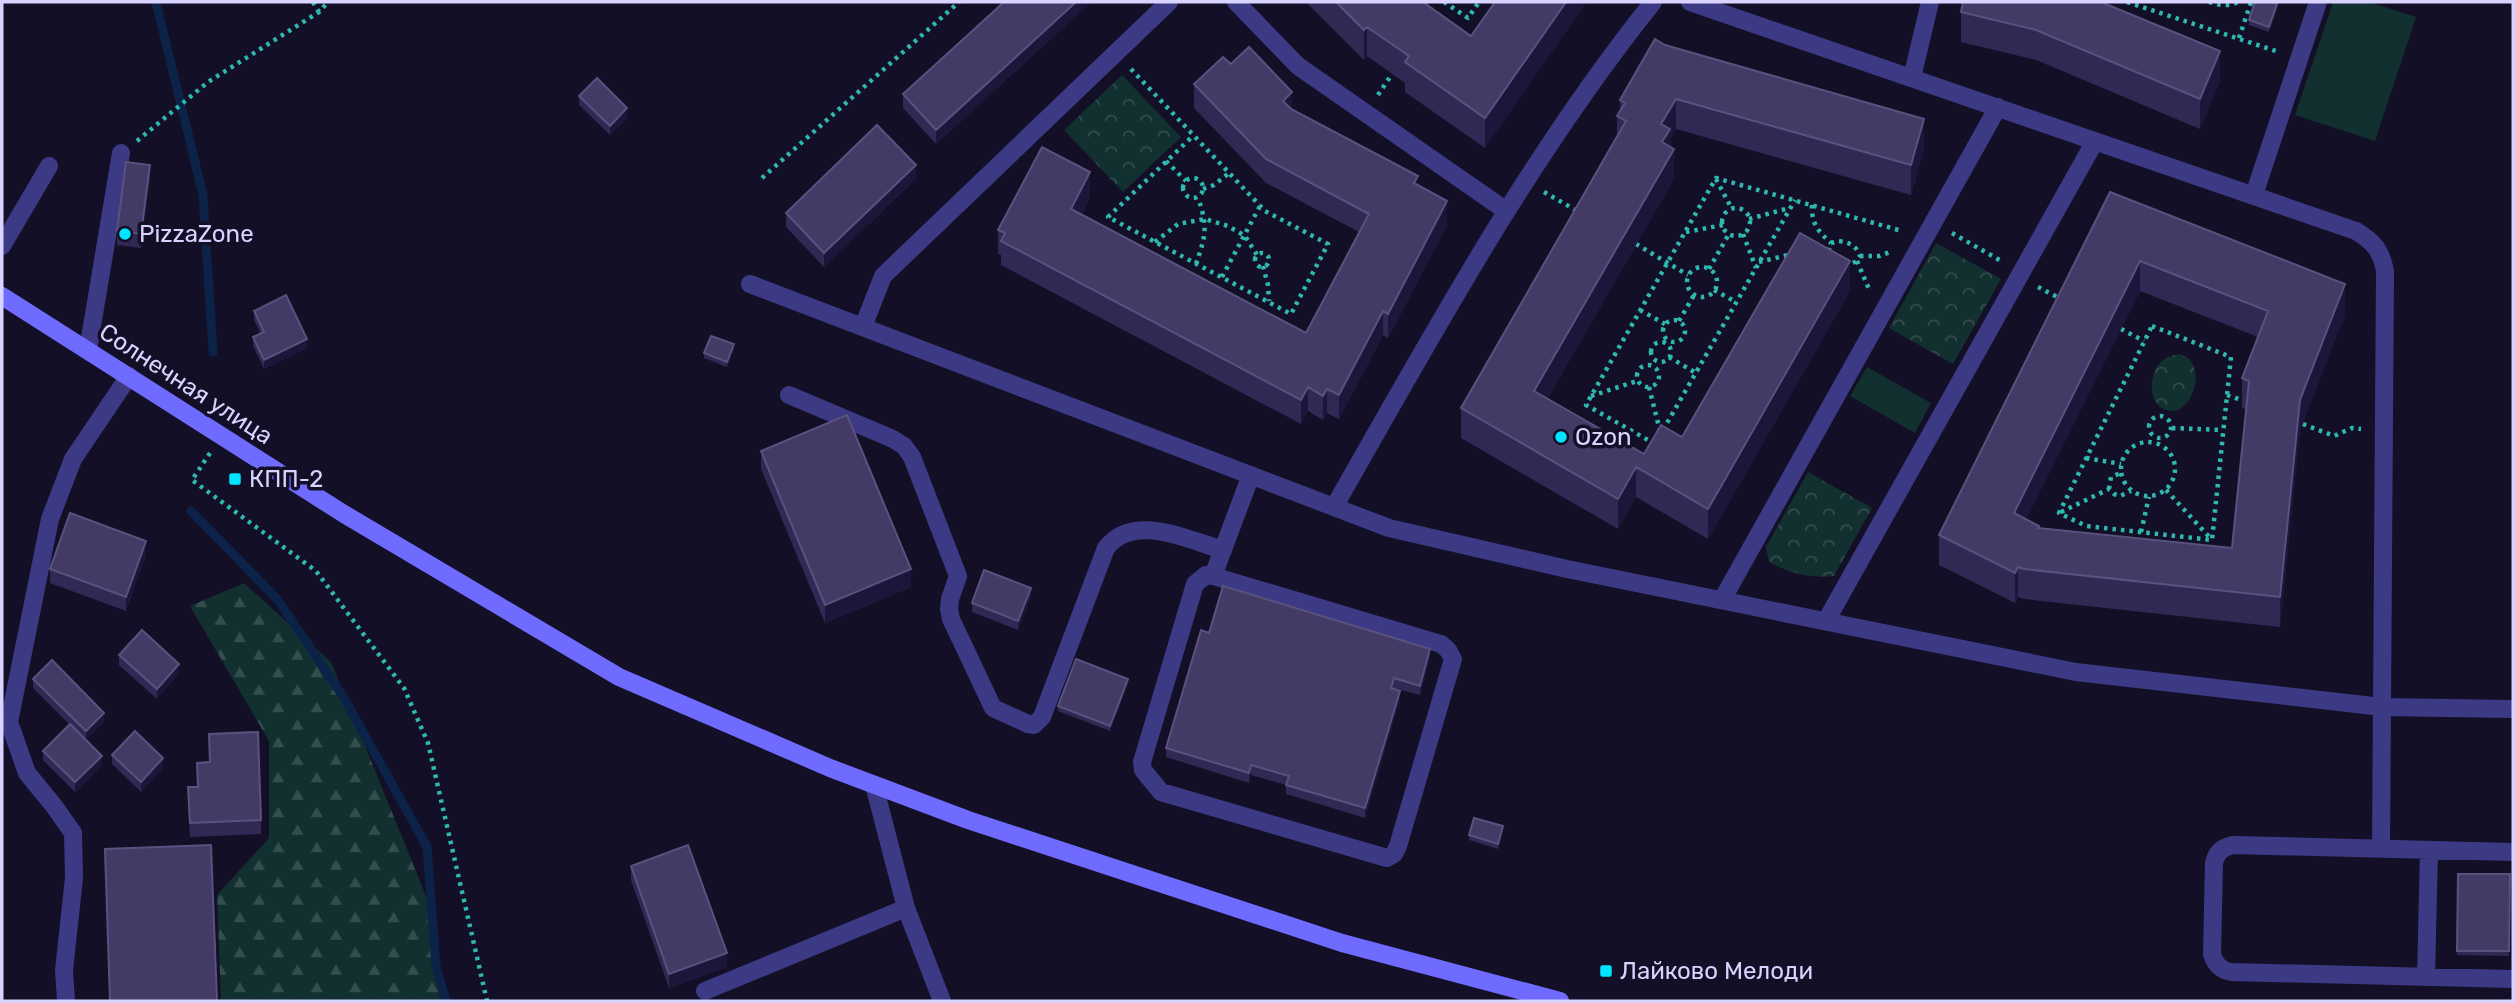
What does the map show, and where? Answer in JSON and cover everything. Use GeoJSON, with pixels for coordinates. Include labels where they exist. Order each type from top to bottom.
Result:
{"type":"FeatureCollection","features":[{"type":"Feature","properties":{"kind":"street","name":"Солнечная улица"},"geometry":{"type":"LineString","coordinates":[[2,296],[344,514],[619,677],[874,785],[968,820],[1342,943],[1560,1001]]}},
{"type":"Feature","properties":{"kind":"lane"},"geometry":{"type":"LineString","coordinates":[[863,327],[883,276],[1169,2]]}},
{"type":"Feature","properties":{"kind":"lane"},"geometry":{"type":"LineString","coordinates":[[1236,2],[1298,66],[1505,210]]}},
{"type":"Feature","properties":{"kind":"lane"},"geometry":{"type":"LineString","coordinates":[[1334,507],[1505,210],[1611,54],[1653,2]]}},
{"type":"Feature","properties":{"kind":"lane"},"geometry":{"type":"LineString","coordinates":[[1690,2],[2356,231],[2372,242],[2382,254],[2385,271],[2381,849]]}},
{"type":"Feature","properties":{"kind":"lane"},"geometry":{"type":"LineString","coordinates":[[1912,78],[1930,2]]}},
{"type":"Feature","properties":{"kind":"lane"},"geometry":{"type":"LineString","coordinates":[[2254,195],[2318,2]]}},
{"type":"Feature","properties":{"kind":"lane"},"geometry":{"type":"LineString","coordinates":[[1722,600],[1998,107]]}},
{"type":"Feature","properties":{"kind":"lane"},"geometry":{"type":"LineString","coordinates":[[1826,621],[2095,141]]}},
{"type":"Feature","properties":{"kind":"lane"},"geometry":{"type":"LineString","coordinates":[[88,350],[121,153]]}},
{"type":"Feature","properties":{"kind":"lane"},"geometry":{"type":"LineString","coordinates":[[2,246],[49,166]]}},
{"type":"Feature","properties":{"kind":"lane"},"geometry":{"type":"LineString","coordinates":[[750,284],[1389,528],[1567,569],[2076,672],[2382,707],[2513,709]]}},
{"type":"Feature","properties":{"kind":"lane"},"geometry":{"type":"LineString","coordinates":[[66,1001],[64,970],[74,878],[73,833],[27,773],[9,723],[50,519],[73,459],[129,376]]}},
{"type":"Feature","properties":{"kind":"lane"},"geometry":{"type":"LineString","coordinates":[[789,395],[893,439],[904,446],[912,457],[958,576],[950,599],[951,619],[993,708],[1028,724],[1034,724],[1042,717],[1106,548],[1113,539],[1123,533],[1150,529],[1223,550]]}},
{"type":"Feature","properties":{"kind":"lane"},"geometry":{"type":"LineString","coordinates":[[1213,576],[1251,475]]}},
{"type":"Feature","properties":{"kind":"lane"},"geometry":{"type":"LineString","coordinates":[[1213,576],[1441,644],[1448,650],[1453,659],[1452,668],[1394,854],[1387,858],[1161,792],[1143,770],[1142,762],[1195,584],[1199,578],[1213,576]]}},
{"type":"Feature","properties":{"kind":"lane"},"geometry":{"type":"LineString","coordinates":[[874,785],[906,908],[942,1001]]}},
{"type":"Feature","properties":{"kind":"lane"},"geometry":{"type":"LineString","coordinates":[[2513,852],[2233,845],[2223,848],[2216,855],[2214,863],[2212,954],[2215,963],[2223,971],[2231,972],[2513,979]]}},
{"type":"Feature","properties":{"kind":"lane"},"geometry":{"type":"LineString","coordinates":[[2426,977],[2429,850]]}},
{"type":"Feature","properties":{"kind":"lane"},"geometry":{"type":"LineString","coordinates":[[705,991],[906,908]]}},
{"type":"Feature","properties":{"kind":"path"},"geometry":{"type":"LineString","coordinates":[[313,2],[319,12]]}},
{"type":"Feature","properties":{"kind":"path"},"geometry":{"type":"LineString","coordinates":[[159,124],[208,82],[319,12],[328,2]]}},
{"type":"Feature","properties":{"kind":"path"},"geometry":{"type":"LineString","coordinates":[[762,178],[959,2]]}},
{"type":"Feature","properties":{"kind":"path"},"geometry":{"type":"LineString","coordinates":[[1436,12],[1444,2],[1468,18],[1479,2]]}},
{"type":"Feature","properties":{"kind":"path"},"geometry":{"type":"LineString","coordinates":[[2131,2],[2299,59]]}},
{"type":"Feature","properties":{"kind":"path"},"geometry":{"type":"LineString","coordinates":[[2209,2],[2234,5],[2238,2]]}},
{"type":"Feature","properties":{"kind":"path"},"geometry":{"type":"LineString","coordinates":[[2239,38],[2251,2]]}},
{"type":"Feature","properties":{"kind":"path"},"geometry":{"type":"LineString","coordinates":[[1115,53],[1194,135],[1265,211],[1328,244],[1292,314],[1108,217],[1194,135]]}},
{"type":"Feature","properties":{"kind":"path"},"geometry":{"type":"LineString","coordinates":[[1166,161],[1186,181]]}},
{"type":"Feature","properties":{"kind":"path"},"geometry":{"type":"LineString","coordinates":[[1186,181],[1183,190],[1185,196],[1198,198],[1203,190],[1214,186],[1229,173]]}},
{"type":"Feature","properties":{"kind":"path"},"geometry":{"type":"LineString","coordinates":[[1186,181],[1195,178],[1200,181],[1203,190]]}},
{"type":"Feature","properties":{"kind":"path"},"geometry":{"type":"LineString","coordinates":[[1716,178],[1812,205],[1929,230],[2070,303]]}},
{"type":"Feature","properties":{"kind":"path"},"geometry":{"type":"LineString","coordinates":[[1716,178],[1731,209]]}},
{"type":"Feature","properties":{"kind":"path"},"geometry":{"type":"LineString","coordinates":[[1716,178],[1586,404],[1655,444],[1795,200]]}},
{"type":"Feature","properties":{"kind":"path"},"geometry":{"type":"LineString","coordinates":[[1525,181],[1588,217]]}},
{"type":"Feature","properties":{"kind":"path"},"geometry":{"type":"LineString","coordinates":[[1196,264],[1204,241],[1205,219],[1198,198]]}},
{"type":"Feature","properties":{"kind":"path"},"geometry":{"type":"LineString","coordinates":[[1222,277],[1260,205]]}},
{"type":"Feature","properties":{"kind":"path"},"geometry":{"type":"LineString","coordinates":[[1812,205],[1811,219],[1818,232],[1831,243]]}},
{"type":"Feature","properties":{"kind":"path"},"geometry":{"type":"LineString","coordinates":[[1749,219],[1790,208]]}},
{"type":"Feature","properties":{"kind":"path"},"geometry":{"type":"LineString","coordinates":[[1731,209],[1743,210],[1749,219],[1748,229],[1736,236],[1729,234],[1723,225],[1724,215],[1731,209]]}},
{"type":"Feature","properties":{"kind":"path"},"geometry":{"type":"LineString","coordinates":[[1154,242],[1178,224],[1205,219],[1228,226],[1244,236],[1257,255]]}},
{"type":"Feature","properties":{"kind":"path"},"geometry":{"type":"LineString","coordinates":[[1685,232],[1723,225]]}},
{"type":"Feature","properties":{"kind":"path"},"geometry":{"type":"LineString","coordinates":[[1709,269],[1729,234]]}},
{"type":"Feature","properties":{"kind":"path"},"geometry":{"type":"LineString","coordinates":[[1743,234],[1756,268]]}},
{"type":"Feature","properties":{"kind":"path"},"geometry":{"type":"LineString","coordinates":[[1828,253],[1831,243]]}},
{"type":"Feature","properties":{"kind":"path"},"geometry":{"type":"LineString","coordinates":[[1831,243],[1851,243],[1858,250],[1873,299]]}},
{"type":"Feature","properties":{"kind":"path"},"geometry":{"type":"LineString","coordinates":[[1636,244],[1688,275]]}},
{"type":"Feature","properties":{"kind":"path"},"geometry":{"type":"LineString","coordinates":[[1815,253],[1828,253],[1841,263],[1850,265],[1859,259],[1880,256],[1891,251]]}},
{"type":"Feature","properties":{"kind":"path"},"geometry":{"type":"LineString","coordinates":[[1265,253],[1269,257],[1269,263],[1259,266],[1255,262],[1257,255],[1265,253]]}},
{"type":"Feature","properties":{"kind":"path"},"geometry":{"type":"LineString","coordinates":[[1759,262],[1782,255],[1803,253]]}},
{"type":"Feature","properties":{"kind":"path"},"geometry":{"type":"LineString","coordinates":[[1263,266],[1269,302]]}},
{"type":"Feature","properties":{"kind":"path"},"geometry":{"type":"LineString","coordinates":[[1694,268],[1709,269],[1715,274],[1717,282],[1714,290],[1702,297],[1694,295],[1686,282],[1688,275],[1694,268]]}},
{"type":"Feature","properties":{"kind":"path"},"geometry":{"type":"LineString","coordinates":[[1714,290],[1736,302]]}},
{"type":"Feature","properties":{"kind":"path"},"geometry":{"type":"LineString","coordinates":[[1679,321],[1694,295]]}},
{"type":"Feature","properties":{"kind":"path"},"geometry":{"type":"LineString","coordinates":[[1640,310],[1665,324]]}},
{"type":"Feature","properties":{"kind":"path"},"geometry":{"type":"LineString","coordinates":[[1670,357],[1662,362],[1655,363],[1646,364],[1640,367],[1636,373],[1637,381],[1642,386],[1649,387],[1656,385],[1660,378],[1658,371],[1655,363],[1652,356],[1651,350],[1660,342],[1667,342],[1675,342],[1681,339],[1685,333],[1684,326],[1672,319],[1665,324],[1663,335],[1667,342],[1671,348],[1670,357]]}},
{"type":"Feature","properties":{"kind":"path"},"geometry":{"type":"LineString","coordinates":[[2059,513],[2152,326],[2231,356],[2212,540]]}},
{"type":"Feature","properties":{"kind":"path"},"geometry":{"type":"LineString","coordinates":[[2121,329],[2144,341]]}},
{"type":"Feature","properties":{"kind":"path"},"geometry":{"type":"LineString","coordinates":[[1670,357],[1696,373]]}},
{"type":"Feature","properties":{"kind":"path"},"geometry":{"type":"LineString","coordinates":[[1591,396],[1637,381]]}},
{"type":"Feature","properties":{"kind":"path"},"geometry":{"type":"LineString","coordinates":[[1649,387],[1660,434]]}},
{"type":"Feature","properties":{"kind":"path"},"geometry":{"type":"LineString","coordinates":[[2227,395],[2244,401]]}},
{"type":"Feature","properties":{"kind":"path"},"geometry":{"type":"LineString","coordinates":[[2158,415],[2165,416],[2172,428],[2169,435],[2158,438],[2150,432],[2149,425],[2158,415]]}},
{"type":"Feature","properties":{"kind":"path"},"geometry":{"type":"LineString","coordinates":[[2303,424],[2334,436],[2352,428],[2384,432]]}},
{"type":"Feature","properties":{"kind":"path"},"geometry":{"type":"LineString","coordinates":[[2172,428],[2224,430]]}},
{"type":"Feature","properties":{"kind":"path"},"geometry":{"type":"LineString","coordinates":[[222,436],[192,480],[316,571],[404,688],[428,743],[487,1001]]}},
{"type":"Feature","properties":{"kind":"path"},"geometry":{"type":"LineString","coordinates":[[2156,444],[2158,438]]}},
{"type":"Feature","properties":{"kind":"path"},"geometry":{"type":"LineString","coordinates":[[2140,443],[2156,444],[2169,452],[2174,461],[2172,482],[2166,490],[2149,496],[2135,494],[2122,478],[2121,464],[2130,449],[2140,443]]}},
{"type":"Feature","properties":{"kind":"path"},"geometry":{"type":"LineString","coordinates":[[2086,458],[2121,464]]}},
{"type":"Feature","properties":{"kind":"path"},"geometry":{"type":"LineString","coordinates":[[2109,489],[2111,477],[2121,472]]}},
{"type":"Feature","properties":{"kind":"path"},"geometry":{"type":"LineString","coordinates":[[2059,513],[2109,489]]}},
{"type":"Feature","properties":{"kind":"path"},"geometry":{"type":"LineString","coordinates":[[2109,489],[2120,496],[2132,491]]}},
{"type":"Feature","properties":{"kind":"path"},"geometry":{"type":"LineString","coordinates":[[2166,490],[2212,540]]}},
{"type":"Feature","properties":{"kind":"path"},"geometry":{"type":"LineString","coordinates":[[2141,532],[2149,496]]}},
{"type":"Feature","properties":{"kind":"path"},"geometry":{"type":"LineString","coordinates":[[2059,513],[2086,526],[2212,540]]}},
{"type":"Feature","properties":{"kind":"green space"},"geometry":{"type":"Polygon","coordinates":[[[2333,2],[2369,2],[2416,17],[2375,141],[2295,115],[2333,2]]]}},
{"type":"Feature","properties":{"kind":"green space"},"geometry":{"type":"Polygon","coordinates":[[[1122,75],[1181,137],[1123,192],[1064,130],[1122,75]]]}},
{"type":"Feature","properties":{"kind":"green space"},"geometry":{"type":"Polygon","coordinates":[[[1936,243],[2001,279],[1953,364],[1889,328],[1936,243]]]}},
{"type":"Feature","properties":{"kind":"green space"},"geometry":{"type":"Polygon","coordinates":[[[2180,354],[2194,366],[2195,384],[2182,408],[2175,411],[2166,410],[2153,395],[2152,381],[2156,368],[2162,361],[2180,354]]]}},
{"type":"Feature","properties":{"kind":"green space"},"geometry":{"type":"Polygon","coordinates":[[[1867,367],[1931,403],[1915,433],[1850,396],[1867,367]]]}},
{"type":"Feature","properties":{"kind":"green space"},"geometry":{"type":"Polygon","coordinates":[[[1808,472],[1872,508],[1834,576],[1800,574],[1769,562],[1766,547],[1808,472]]]}},
{"type":"Feature","properties":{"kind":"green space"},"geometry":{"type":"Polygon","coordinates":[[[244,583],[331,662],[426,896],[446,1001],[221,1001],[217,895],[269,838],[269,741],[190,606],[244,583]]]}},
{"type":"Feature","properties":{"kind":"building"},"geometry":{"type":"Polygon","coordinates":[[[1004,2],[1076,2],[936,130],[903,94],[1004,2]]]}},
{"type":"Feature","properties":{"kind":"building"},"geometry":{"type":"Polygon","coordinates":[[[1336,2],[1423,2],[1471,36],[1495,2],[1566,2],[1485,118],[1405,62],[1409,56],[1367,27],[1364,30],[1336,2]]]}},
{"type":"Feature","properties":{"kind":"building"},"geometry":{"type":"Polygon","coordinates":[[[1963,2],[2101,2],[2220,51],[2200,99],[2036,30],[1961,12],[1963,2]]]}},
{"type":"Feature","properties":{"kind":"building"},"geometry":{"type":"Polygon","coordinates":[[[2255,2],[2277,4],[2269,27],[2249,20],[2255,2]]]}},
{"type":"Feature","properties":{"kind":"building"},"geometry":{"type":"Polygon","coordinates":[[[1655,39],[1665,45],[1924,119],[1911,165],[1676,99],[1661,124],[1670,129],[1662,142],[1674,149],[1534,391],[1644,454],[1661,425],[1682,437],[1800,233],[1850,261],[1708,509],[1636,467],[1618,499],[1461,408],[1626,121],[1617,116],[1625,103],[1620,100],[1655,39]]]}},
{"type":"Feature","properties":{"kind":"building"},"geometry":{"type":"Polygon","coordinates":[[[1249,47],[1292,92],[1283,101],[1291,109],[1418,176],[1414,183],[1447,201],[1388,314],[1383,311],[1339,395],[1327,389],[1323,396],[1308,387],[1301,400],[1001,241],[1005,233],[998,230],[1042,147],[1090,172],[1071,209],[1306,333],[1369,214],[1266,159],[1194,84],[1223,57],[1231,64],[1249,47]]]}},
{"type":"Feature","properties":{"kind":"building"},"geometry":{"type":"Polygon","coordinates":[[[597,78],[627,108],[610,126],[579,96],[597,78]]]}},
{"type":"Feature","properties":{"kind":"building"},"geometry":{"type":"Polygon","coordinates":[[[877,125],[916,165],[824,253],[786,213],[877,125]]]}},
{"type":"Feature","properties":{"kind":"building"},"geometry":{"type":"Polygon","coordinates":[[[126,162],[150,165],[141,234],[117,231],[126,162]]]}},
{"type":"Feature","properties":{"kind":"building"},"geometry":{"type":"Polygon","coordinates":[[[2110,192],[2345,284],[2300,400],[2280,597],[2018,567],[2015,573],[1939,535],[2110,192]],[[2140,261],[2014,513],[2039,526],[2038,528],[2232,548],[2249,381],[2242,378],[2268,311],[2140,261]]]}},
{"type":"Feature","properties":{"kind":"building"},"geometry":{"type":"Polygon","coordinates":[[[286,295],[307,339],[264,360],[253,337],[264,332],[254,311],[286,295]]]}},
{"type":"Feature","properties":{"kind":"building"},"geometry":{"type":"Polygon","coordinates":[[[711,336],[734,344],[727,362],[704,353],[711,336]]]}},
{"type":"Feature","properties":{"kind":"building"},"geometry":{"type":"Polygon","coordinates":[[[847,415],[911,569],[825,605],[761,451],[847,415]]]}},
{"type":"Feature","properties":{"kind":"building"},"geometry":{"type":"Polygon","coordinates":[[[70,513],[146,541],[126,597],[50,569],[70,513]]]}},
{"type":"Feature","properties":{"kind":"building"},"geometry":{"type":"Polygon","coordinates":[[[984,570],[1031,588],[1018,621],[972,603],[984,570]]]}},
{"type":"Feature","properties":{"kind":"building"},"geometry":{"type":"Polygon","coordinates":[[[1223,586],[1430,649],[1420,686],[1394,678],[1391,688],[1400,691],[1365,808],[1286,785],[1289,776],[1251,765],[1249,773],[1166,748],[1201,630],[1209,633],[1223,586]]]}},
{"type":"Feature","properties":{"kind":"building"},"geometry":{"type":"Polygon","coordinates":[[[142,630],[179,664],[157,689],[119,655],[142,630]]]}},
{"type":"Feature","properties":{"kind":"building"},"geometry":{"type":"Polygon","coordinates":[[[1076,659],[1128,679],[1110,726],[1058,706],[1076,659]]]}},
{"type":"Feature","properties":{"kind":"building"},"geometry":{"type":"Polygon","coordinates":[[[52,660],[104,713],[86,731],[33,679],[52,660]]]}},
{"type":"Feature","properties":{"kind":"building"},"geometry":{"type":"Polygon","coordinates":[[[70,724],[102,756],[75,782],[43,751],[70,724]]]}},
{"type":"Feature","properties":{"kind":"building"},"geometry":{"type":"Polygon","coordinates":[[[135,731],[163,758],[141,782],[112,755],[135,731]]]}},
{"type":"Feature","properties":{"kind":"building"},"geometry":{"type":"Polygon","coordinates":[[[258,732],[261,820],[190,823],[188,787],[198,787],[197,763],[210,762],[209,734],[258,732]]]}},
{"type":"Feature","properties":{"kind":"building"},"geometry":{"type":"Polygon","coordinates":[[[1474,818],[1503,826],[1498,844],[1469,835],[1474,818]]]}},
{"type":"Feature","properties":{"kind":"building"},"geometry":{"type":"Polygon","coordinates":[[[211,845],[217,1001],[110,1001],[105,849],[211,845]]]}},
{"type":"Feature","properties":{"kind":"building"},"geometry":{"type":"Polygon","coordinates":[[[688,845],[727,953],[669,974],[631,866],[688,845]]]}},
{"type":"Feature","properties":{"kind":"building"},"geometry":{"type":"Polygon","coordinates":[[[2458,874],[2510,874],[2509,951],[2457,951],[2458,874]]]}},
{"type":"Feature","properties":{"kind":"waterway"},"geometry":{"type":"LineString","coordinates":[[156,2],[203,195],[213,352]]}},
{"type":"Feature","properties":{"kind":"waterway"},"geometry":{"type":"LineString","coordinates":[[191,511],[278,600],[344,698],[427,847],[436,966],[446,1001]]}},
{"type":"Feature","properties":{"kind":"place","name":"PizzaZone"},"geometry":{"type":"Point","coordinates":[125,234]}},
{"type":"Feature","properties":{"kind":"place","name":"Ozon"},"geometry":{"type":"Point","coordinates":[1561,437]}},
{"type":"Feature","properties":{"kind":"place","name":"КПП-2"},"geometry":{"type":"Point","coordinates":[235,479]}},
{"type":"Feature","properties":{"kind":"place","name":"Лайково Мелоди"},"geometry":{"type":"Point","coordinates":[1606,971]}}]}
